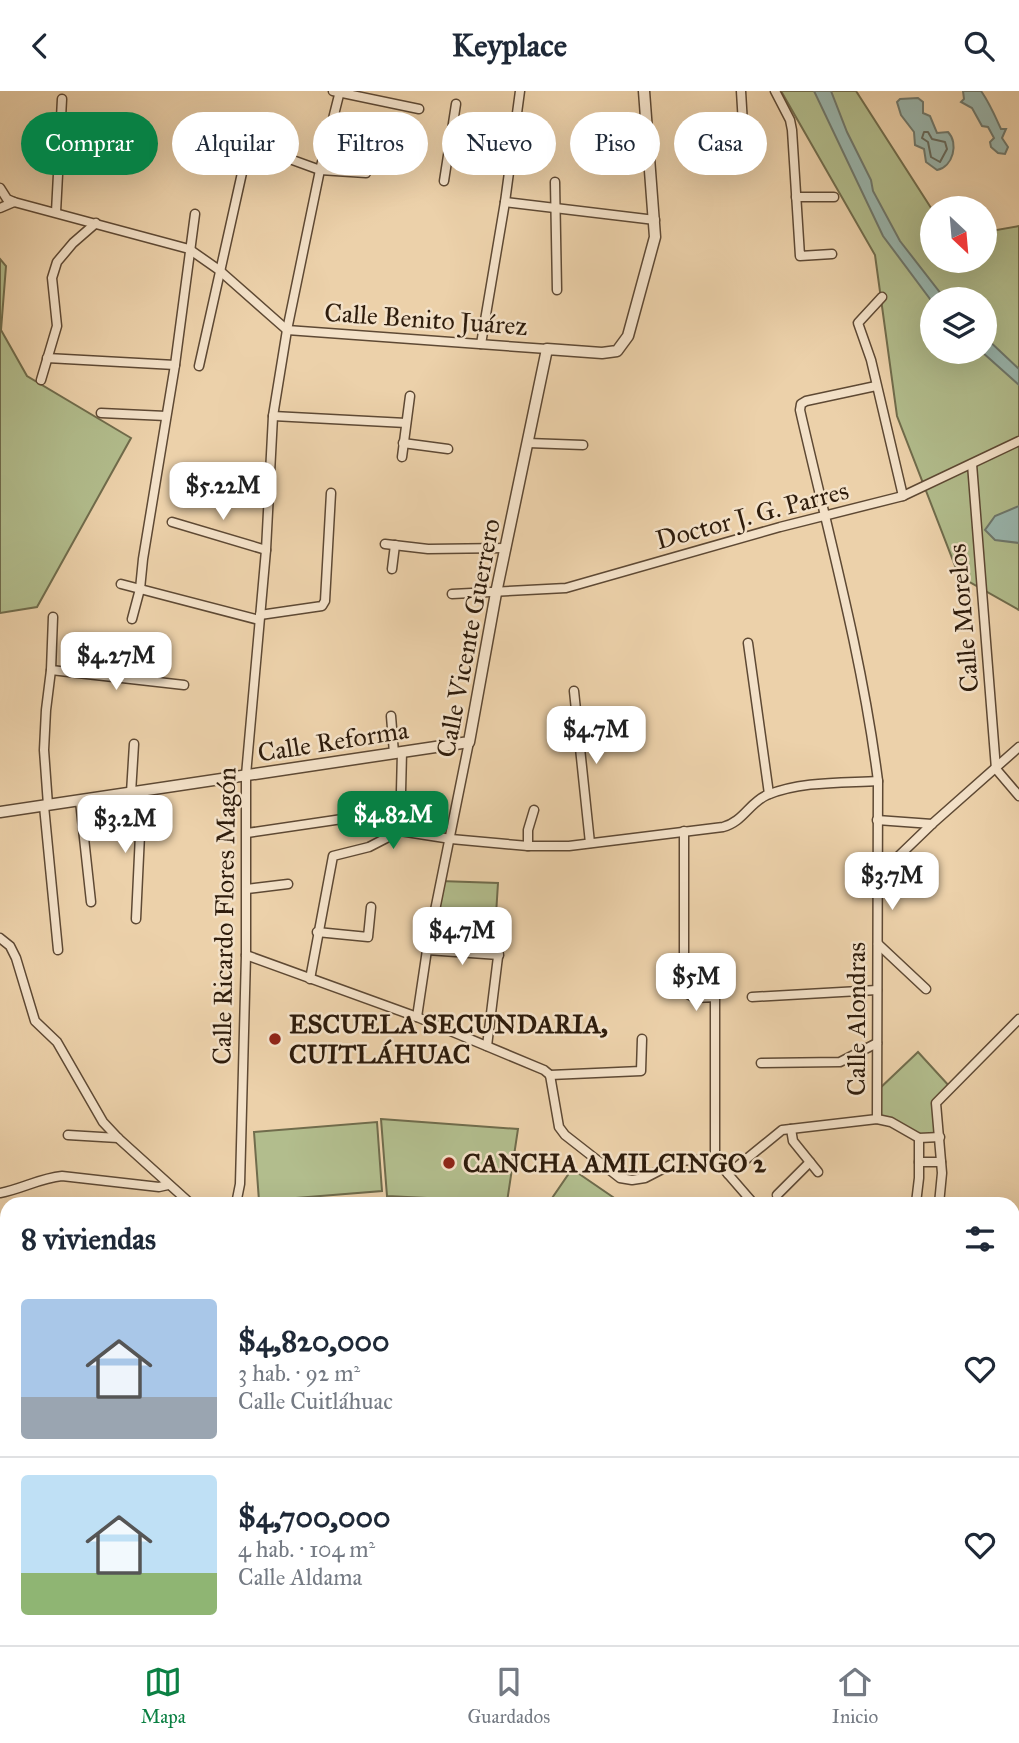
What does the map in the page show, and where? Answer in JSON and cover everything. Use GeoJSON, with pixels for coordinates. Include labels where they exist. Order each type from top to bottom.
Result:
{"type":"FeatureCollection","features":[{"type":"Feature","properties":{"kind":"street"},"geometry":{"type":"LineString","coordinates":[[517,112],[520,91]]}},
{"type":"Feature","properties":{"kind":"street","name":"Calle Benito Juárez"},"geometry":{"type":"LineString","coordinates":[[15,202],[189,249],[219,269],[286,330],[610,353],[617,351],[628,336],[656,237],[644,91]]}},
{"type":"Feature","properties":{"kind":"street"},"geometry":{"type":"LineString","coordinates":[[741,91],[742,112]]}},
{"type":"Feature","properties":{"kind":"street"},"geometry":{"type":"LineString","coordinates":[[775,91],[790,120],[800,256],[832,254]]}},
{"type":"Feature","properties":{"kind":"street"},"geometry":{"type":"LineString","coordinates":[[337,92],[419,109]]}},
{"type":"Feature","properties":{"kind":"street","name":"Calle Ricardo Flores Magón"},"geometry":{"type":"LineString","coordinates":[[333,112],[337,92]]}},
{"type":"Feature","properties":{"kind":"street"},"geometry":{"type":"LineString","coordinates":[[56,212],[62,99]]}},
{"type":"Feature","properties":{"kind":"street"},"geometry":{"type":"LineString","coordinates":[[455,112],[456,104]]}},
{"type":"Feature","properties":{"kind":"street"},"geometry":{"type":"LineString","coordinates":[[199,366],[242,175]]}},
{"type":"Feature","properties":{"kind":"street","name":"Calle Ricardo Flores Magón"},"geometry":{"type":"LineString","coordinates":[[237,1197],[240,1184],[246,955],[246,775],[266,550],[273,416],[286,330],[319,175]]}},
{"type":"Feature","properties":{"kind":"street"},"geometry":{"type":"LineString","coordinates":[[444,181],[445,175]]}},
{"type":"Feature","properties":{"kind":"street"},"geometry":{"type":"LineString","coordinates":[[481,344],[509,175]]}},
{"type":"Feature","properties":{"kind":"street"},"geometry":{"type":"LineString","coordinates":[[555,182],[558,290]]}},
{"type":"Feature","properties":{"kind":"street"},"geometry":{"type":"LineString","coordinates":[[0,188],[8,199],[15,202]]}},
{"type":"Feature","properties":{"kind":"street"},"geometry":{"type":"LineString","coordinates":[[796,197],[834,197]]}},
{"type":"Feature","properties":{"kind":"street"},"geometry":{"type":"LineString","coordinates":[[0,208],[15,202]]}},
{"type":"Feature","properties":{"kind":"street"},"geometry":{"type":"LineString","coordinates":[[505,202],[655,220]]}},
{"type":"Feature","properties":{"kind":"street"},"geometry":{"type":"LineString","coordinates":[[132,619],[140,589],[175,365],[195,214]]}},
{"type":"Feature","properties":{"kind":"street"},"geometry":{"type":"LineString","coordinates":[[41,380],[57,326],[52,278],[57,262],[73,243],[96,223]]}},
{"type":"Feature","properties":{"kind":"street"},"geometry":{"type":"LineString","coordinates":[[882,297],[858,323],[871,360],[903,496]]}},
{"type":"Feature","properties":{"kind":"street","name":"Calle Vicente Guerrero"},"geometry":{"type":"LineString","coordinates":[[417,1017],[427,950],[451,839],[496,593],[547,349]]}},
{"type":"Feature","properties":{"kind":"street"},"geometry":{"type":"LineString","coordinates":[[47,358],[175,365]]}},
{"type":"Feature","properties":{"kind":"street","name":"Calle Alondras"},"geometry":{"type":"LineString","coordinates":[[876,386],[806,401],[801,404],[800,410],[843,585],[878,781],[877,1119]]}},
{"type":"Feature","properties":{"kind":"street"},"geometry":{"type":"LineString","coordinates":[[402,457],[410,396]]}},
{"type":"Feature","properties":{"kind":"street"},"geometry":{"type":"LineString","coordinates":[[101,413],[166,416]]}},
{"type":"Feature","properties":{"kind":"street"},"geometry":{"type":"LineString","coordinates":[[273,416],[406,423]]}},
{"type":"Feature","properties":{"kind":"street","name":"Doctor J. G. Parres"},"geometry":{"type":"LineString","coordinates":[[452,594],[566,588],[903,496],[1019,441]]}},
{"type":"Feature","properties":{"kind":"street"},"geometry":{"type":"LineString","coordinates":[[403,443],[448,449]]}},
{"type":"Feature","properties":{"kind":"street"},"geometry":{"type":"LineString","coordinates":[[528,443],[583,446]]}},
{"type":"Feature","properties":{"kind":"street","name":"Calle Morelos"},"geometry":{"type":"LineString","coordinates":[[972,464],[996,769]]}},
{"type":"Feature","properties":{"kind":"street"},"geometry":{"type":"LineString","coordinates":[[121,584],[260,617],[322,606],[325,601],[331,493]]}},
{"type":"Feature","properties":{"kind":"street"},"geometry":{"type":"LineString","coordinates":[[172,522],[266,550]]}},
{"type":"Feature","properties":{"kind":"street"},"geometry":{"type":"LineString","coordinates":[[392,569],[390,544],[428,549],[506,548]]}},
{"type":"Feature","properties":{"kind":"street"},"geometry":{"type":"LineString","coordinates":[[53,617],[44,750],[58,950]]}},
{"type":"Feature","properties":{"kind":"street"},"geometry":{"type":"LineString","coordinates":[[748,643],[769,794]]}},
{"type":"Feature","properties":{"kind":"street"},"geometry":{"type":"LineString","coordinates":[[51,670],[184,685]]}},
{"type":"Feature","properties":{"kind":"street"},"geometry":{"type":"LineString","coordinates":[[574,691],[590,843]]}},
{"type":"Feature","properties":{"kind":"street"},"geometry":{"type":"LineString","coordinates":[[391,716],[398,752],[400,831]]}},
{"type":"Feature","properties":{"kind":"street","name":"Calle Reforma"},"geometry":{"type":"LineString","coordinates":[[0,811],[137,793],[469,742]]}},
{"type":"Feature","properties":{"kind":"street"},"geometry":{"type":"LineString","coordinates":[[134,744],[137,793],[136,919]]}},
{"type":"Feature","properties":{"kind":"street"},"geometry":{"type":"LineString","coordinates":[[877,877],[1019,747]]}},
{"type":"Feature","properties":{"kind":"street"},"geometry":{"type":"LineString","coordinates":[[996,769],[1019,796]]}},
{"type":"Feature","properties":{"kind":"street"},"geometry":{"type":"LineString","coordinates":[[310,979],[333,856],[369,847],[400,831],[528,846],[590,843],[733,825],[757,800],[769,794],[800,786],[878,781]]}},
{"type":"Feature","properties":{"kind":"street"},"geometry":{"type":"LineString","coordinates":[[80,801],[91,902]]}},
{"type":"Feature","properties":{"kind":"street"},"geometry":{"type":"LineString","coordinates":[[528,846],[528,830],[534,810]]}},
{"type":"Feature","properties":{"kind":"street"},"geometry":{"type":"LineString","coordinates":[[247,833],[348,818]]}},
{"type":"Feature","properties":{"kind":"street"},"geometry":{"type":"LineString","coordinates":[[877,820],[932,824]]}},
{"type":"Feature","properties":{"kind":"street"},"geometry":{"type":"LineString","coordinates":[[684,831],[684,992],[695,998],[715,997],[715,1159],[748,1197]]}},
{"type":"Feature","properties":{"kind":"street"},"geometry":{"type":"LineString","coordinates":[[247,889],[288,884]]}},
{"type":"Feature","properties":{"kind":"street"},"geometry":{"type":"LineString","coordinates":[[317,932],[368,937],[371,907]]}},
{"type":"Feature","properties":{"kind":"street"},"geometry":{"type":"LineString","coordinates":[[487,1046],[503,916]]}},
{"type":"Feature","properties":{"kind":"street"},"geometry":{"type":"LineString","coordinates":[[0,938],[10,946],[16,958],[35,1021],[57,1042],[103,1122],[183,1197]]}},
{"type":"Feature","properties":{"kind":"street"},"geometry":{"type":"LineString","coordinates":[[878,944],[926,989]]}},
{"type":"Feature","properties":{"kind":"street"},"geometry":{"type":"LineString","coordinates":[[427,950],[499,955]]}},
{"type":"Feature","properties":{"kind":"street"},"geometry":{"type":"LineString","coordinates":[[246,955],[417,1017],[544,1070],[550,1075],[559,1126],[565,1135],[620,1178],[645,1178],[678,1161],[715,1159]]}},
{"type":"Feature","properties":{"kind":"street"},"geometry":{"type":"LineString","coordinates":[[752,997],[877,990]]}},
{"type":"Feature","properties":{"kind":"street"},"geometry":{"type":"LineString","coordinates":[[940,1197],[942,1173],[936,1103],[1019,1019]]}},
{"type":"Feature","properties":{"kind":"street"},"geometry":{"type":"LineString","coordinates":[[550,1075],[641,1071],[642,1039]]}},
{"type":"Feature","properties":{"kind":"street"},"geometry":{"type":"LineString","coordinates":[[761,1063],[840,1062],[877,1042]]}},
{"type":"Feature","properties":{"kind":"street"},"geometry":{"type":"LineString","coordinates":[[728,1174],[782,1130],[877,1119],[891,1122],[919,1137],[940,1137]]}},
{"type":"Feature","properties":{"kind":"street"},"geometry":{"type":"LineString","coordinates":[[791,1129],[793,1141],[818,1172]]}},
{"type":"Feature","properties":{"kind":"street"},"geometry":{"type":"LineString","coordinates":[[68,1135],[118,1138]]}},
{"type":"Feature","properties":{"kind":"street"},"geometry":{"type":"LineString","coordinates":[[916,1197],[919,1137]]}},
{"type":"Feature","properties":{"kind":"street"},"geometry":{"type":"LineString","coordinates":[[777,1195],[810,1162]]}},
{"type":"Feature","properties":{"kind":"street"},"geometry":{"type":"LineString","coordinates":[[919,1162],[941,1162]]}},
{"type":"Feature","properties":{"kind":"street"},"geometry":{"type":"LineString","coordinates":[[0,1193],[62,1176],[159,1187],[168,1185]]}},
{"type":"Feature","properties":{"kind":"green space"},"geometry":{"type":"Polygon","coordinates":[[[781,91],[856,91],[923,196],[920,196],[920,273],[998,273],[998,230],[1019,226],[1019,610],[959,576],[897,416],[875,255],[781,91]]]}},
{"type":"Feature","properties":{"kind":"green space"},"geometry":{"type":"Polygon","coordinates":[[[0,259],[6,266],[1,330],[27,376],[131,438],[37,607],[0,613],[0,259]]]}},
{"type":"Feature","properties":{"kind":"green space"},"geometry":{"type":"Polygon","coordinates":[[[440,881],[498,883],[496,915],[435,908],[440,881]]]}},
{"type":"Feature","properties":{"kind":"green space"},"geometry":{"type":"Polygon","coordinates":[[[918,1052],[951,1088],[936,1103],[940,1137],[919,1138],[877,1119],[877,1091],[918,1052]]]}},
{"type":"Feature","properties":{"kind":"green space","name":"CANCHA AMILCINGO 2"},"geometry":{"type":"Polygon","coordinates":[[[381,1119],[518,1129],[508,1197],[387,1196],[381,1119]]]}},
{"type":"Feature","properties":{"kind":"green space"},"geometry":{"type":"Polygon","coordinates":[[[377,1122],[382,1191],[308,1197],[259,1197],[254,1132],[377,1122]]]}},
{"type":"Feature","properties":{"kind":"green space"},"geometry":{"type":"Polygon","coordinates":[[[572,1169],[613,1197],[553,1197],[572,1169]]]}},
{"type":"Feature","properties":{"kind":"water"},"geometry":{"type":"Polygon","coordinates":[[[814,91],[831,91],[847,132],[871,180],[873,191],[900,241],[920,267],[920,273],[925,273],[936,287],[921,287],[883,236],[814,91]]]}},
{"type":"Feature","properties":{"kind":"water"},"geometry":{"type":"Polygon","coordinates":[[[963,91],[981,91],[984,95],[1001,129],[1006,129],[1002,138],[1008,147],[1005,154],[998,153],[991,147],[990,142],[994,138],[988,127],[982,126],[972,108],[961,102],[964,99],[963,91]]]}},
{"type":"Feature","properties":{"kind":"water"},"geometry":{"type":"Polygon","coordinates":[[[918,98],[923,102],[923,113],[930,116],[937,133],[948,132],[953,142],[950,160],[937,170],[926,162],[924,149],[915,145],[914,132],[901,115],[897,102],[900,99],[918,98]]]}},
{"type":"Feature","properties":{"kind":"water"},"geometry":{"type":"Polygon","coordinates":[[[997,348],[1019,369],[1019,385],[995,364],[997,348]]]}},
{"type":"Feature","properties":{"kind":"water"},"geometry":{"type":"Polygon","coordinates":[[[1019,506],[1019,543],[995,540],[985,530],[995,516],[1019,506]]]}},
{"type":"Feature","properties":{"kind":"place","name":"ESCUELA SECUNDARIA, CUITLÁHUAC"},"geometry":{"type":"Point","coordinates":[275,1039]}},
{"type":"Feature","properties":{"kind":"place","name":"CANCHA AMILCINGO 2"},"geometry":{"type":"Point","coordinates":[449,1163]}}]}
